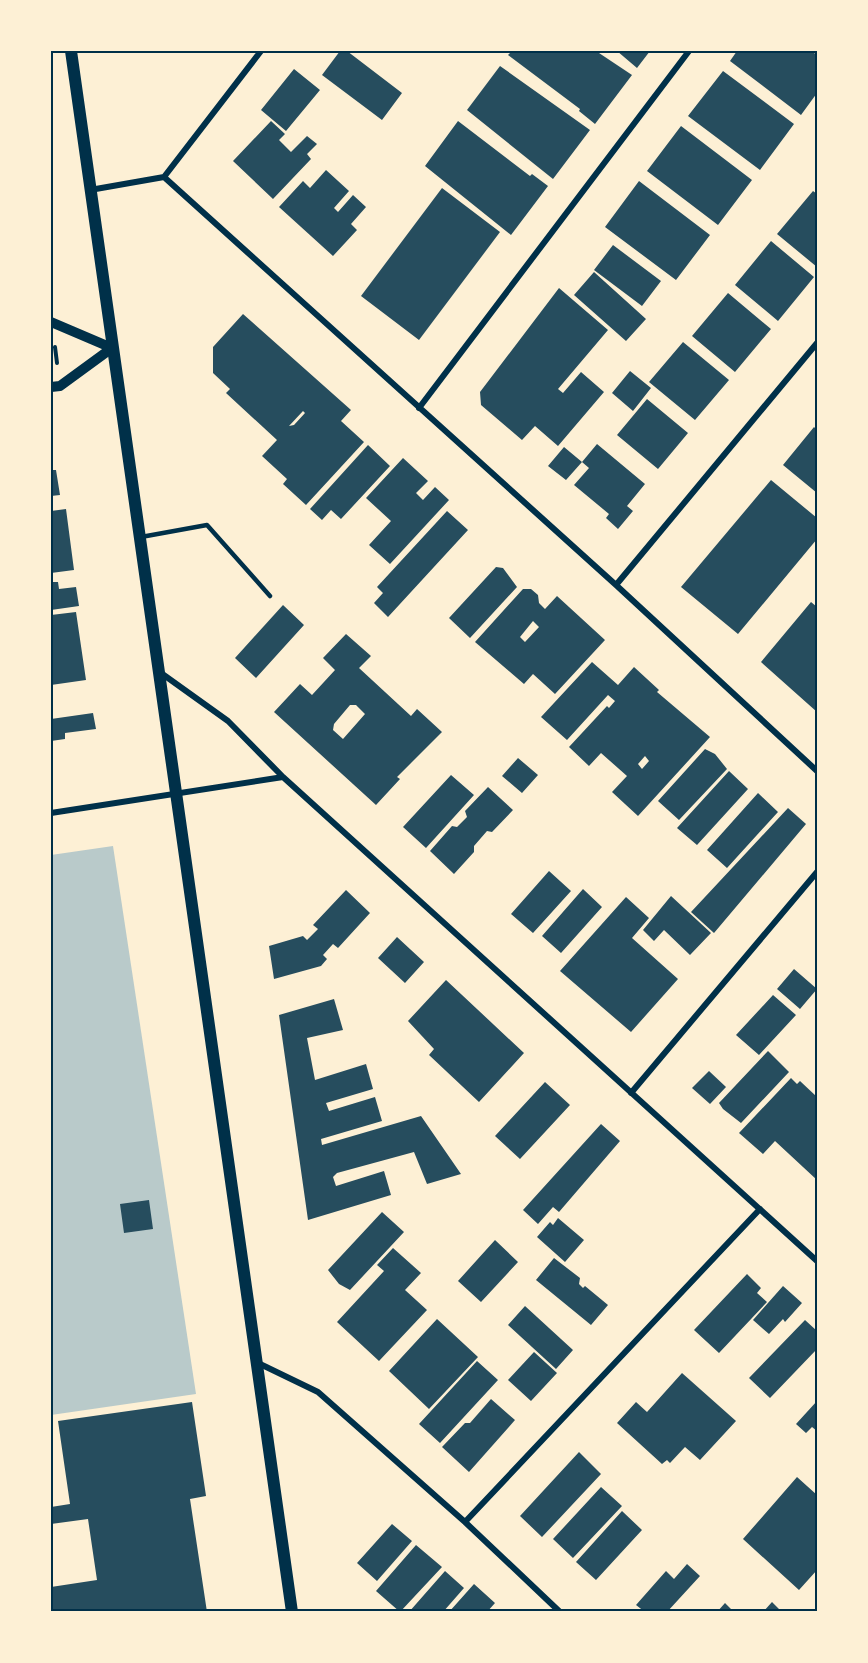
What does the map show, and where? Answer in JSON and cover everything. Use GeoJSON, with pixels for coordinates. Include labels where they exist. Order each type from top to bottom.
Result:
{"type":"FeatureCollection","features":[{"type":"Feature","properties":{"kind":"main road"},"geometry":{"type":"LineString","coordinates":[[71,51],[292,1612]]}},
{"type":"Feature","properties":{"kind":"street"},"geometry":{"type":"LineString","coordinates":[[89,190],[164,177],[261,51]]}},
{"type":"Feature","properties":{"kind":"street"},"geometry":{"type":"LineString","coordinates":[[419,408],[689,51]]}},
{"type":"Feature","properties":{"kind":"street"},"geometry":{"type":"LineString","coordinates":[[164,177],[616,585],[817,771]]}},
{"type":"Feature","properties":{"kind":"street"},"geometry":{"type":"LineString","coordinates":[[51,322],[112,348]]}},
{"type":"Feature","properties":{"kind":"street"},"geometry":{"type":"LineString","coordinates":[[616,585],[817,342]]}},
{"type":"Feature","properties":{"kind":"street"},"geometry":{"type":"LineString","coordinates":[[51,387],[60,386],[112,348]]}},
{"type":"Feature","properties":{"kind":"street"},"geometry":{"type":"LineString","coordinates":[[158,670],[228,721],[283,777],[817,1261]]}},
{"type":"Feature","properties":{"kind":"street"},"geometry":{"type":"LineString","coordinates":[[51,813],[283,777]]}},
{"type":"Feature","properties":{"kind":"street"},"geometry":{"type":"LineString","coordinates":[[631,1093],[817,872]]}},
{"type":"Feature","properties":{"kind":"street"},"geometry":{"type":"LineString","coordinates":[[465,1522],[760,1209]]}},
{"type":"Feature","properties":{"kind":"street"},"geometry":{"type":"LineString","coordinates":[[255,1361],[318,1392],[465,1522],[560,1612]]}},
{"type":"Feature","properties":{"kind":"lane"},"geometry":{"type":"LineString","coordinates":[[139,537],[207,525],[270,596]]}},
{"type":"Feature","properties":{"kind":"path"},"geometry":{"type":"LineString","coordinates":[[55,343],[58,371]]}},
{"type":"Feature","properties":{"kind":"shaded area"},"geometry":{"type":"Polygon","coordinates":[[[113,846],[196,1394],[51,1415],[51,855],[113,846]]]}},
{"type":"Feature","properties":{"kind":"building"},"geometry":{"type":"Polygon","coordinates":[[[340,51],[347,51],[402,93],[382,120],[322,75],[340,51]]]}},
{"type":"Feature","properties":{"kind":"building"},"geometry":{"type":"Polygon","coordinates":[[[512,51],[596,51],[632,75],[595,124],[579,111],[580,109],[508,55],[512,51]]]}},
{"type":"Feature","properties":{"kind":"building"},"geometry":{"type":"Polygon","coordinates":[[[617,51],[650,51],[637,68],[617,51]]]}},
{"type":"Feature","properties":{"kind":"building"},"geometry":{"type":"Polygon","coordinates":[[[737,51],[811,51],[817,55],[817,93],[801,115],[730,61],[737,51]]]}},
{"type":"Feature","properties":{"kind":"building"},"geometry":{"type":"Polygon","coordinates":[[[500,66],[590,130],[553,179],[467,110],[500,66]]]}},
{"type":"Feature","properties":{"kind":"building"},"geometry":{"type":"Polygon","coordinates":[[[294,69],[320,90],[286,131],[261,110],[294,69]]]}},
{"type":"Feature","properties":{"kind":"building"},"geometry":{"type":"Polygon","coordinates":[[[723,71],[794,124],[760,170],[688,116],[723,71]]]}},
{"type":"Feature","properties":{"kind":"building"},"geometry":{"type":"Polygon","coordinates":[[[271,121],[285,134],[279,140],[291,152],[307,136],[317,144],[307,154],[311,159],[273,199],[233,161],[271,121]]]}},
{"type":"Feature","properties":{"kind":"building"},"geometry":{"type":"Polygon","coordinates":[[[458,121],[530,176],[532,174],[548,186],[511,235],[425,166],[458,121]]]}},
{"type":"Feature","properties":{"kind":"building"},"geometry":{"type":"Polygon","coordinates":[[[681,126],[752,180],[718,225],[647,171],[681,126]]]}},
{"type":"Feature","properties":{"kind":"building"},"geometry":{"type":"Polygon","coordinates":[[[326,170],[349,191],[334,208],[338,212],[353,195],[366,207],[351,224],[357,230],[333,256],[279,207],[303,181],[310,188],[326,170]]]}},
{"type":"Feature","properties":{"kind":"building"},"geometry":{"type":"Polygon","coordinates":[[[639,181],[710,235],[676,280],[605,227],[639,181]]]}},
{"type":"Feature","properties":{"kind":"building"},"geometry":{"type":"Polygon","coordinates":[[[442,188],[500,232],[419,340],[361,296],[442,188]]]}},
{"type":"Feature","properties":{"kind":"building"},"geometry":{"type":"Polygon","coordinates":[[[813,191],[817,194],[817,267],[777,234],[813,191]]]}},
{"type":"Feature","properties":{"kind":"building"},"geometry":{"type":"Polygon","coordinates":[[[771,241],[814,277],[778,321],[735,285],[771,241]]]}},
{"type":"Feature","properties":{"kind":"building"},"geometry":{"type":"Polygon","coordinates":[[[613,245],[661,281],[642,306],[594,270],[613,245]]]}},
{"type":"Feature","properties":{"kind":"building"},"geometry":{"type":"Polygon","coordinates":[[[594,272],[646,319],[626,341],[574,295],[594,272]]]}},
{"type":"Feature","properties":{"kind":"building"},"geometry":{"type":"Polygon","coordinates":[[[559,288],[608,330],[558,389],[563,393],[581,372],[604,392],[558,446],[535,426],[522,440],[481,405],[480,392],[559,288]]]}},
{"type":"Feature","properties":{"kind":"building"},"geometry":{"type":"Polygon","coordinates":[[[728,293],[771,329],[735,372],[692,336],[728,293]]]}},
{"type":"Feature","properties":{"kind":"building"},"geometry":{"type":"Polygon","coordinates":[[[243,314],[351,410],[341,421],[364,442],[306,505],[283,484],[287,479],[262,456],[277,440],[226,393],[230,389],[213,373],[213,347],[243,314]],[[303,411],[289,426],[294,425],[305,413],[303,411]]]}},
{"type":"Feature","properties":{"kind":"building"},"geometry":{"type":"Polygon","coordinates":[[[683,342],[729,380],[695,420],[649,382],[683,342]]]}},
{"type":"Feature","properties":{"kind":"building"},"geometry":{"type":"Polygon","coordinates":[[[630,371],[651,388],[633,411],[612,393],[630,371]]]}},
{"type":"Feature","properties":{"kind":"building"},"geometry":{"type":"Polygon","coordinates":[[[647,399],[688,433],[658,469],[617,435],[647,399]]]}},
{"type":"Feature","properties":{"kind":"building"},"geometry":{"type":"Polygon","coordinates":[[[814,427],[817,430],[817,493],[783,465],[814,427]]]}},
{"type":"Feature","properties":{"kind":"building"},"geometry":{"type":"Polygon","coordinates":[[[597,444],[645,484],[627,506],[633,511],[618,529],[606,518],[609,514],[574,485],[589,468],[582,462],[597,444]]]}},
{"type":"Feature","properties":{"kind":"building"},"geometry":{"type":"Polygon","coordinates":[[[368,445],[390,466],[341,519],[331,510],[322,520],[310,509],[368,445]]]}},
{"type":"Feature","properties":{"kind":"building"},"geometry":{"type":"Polygon","coordinates":[[[564,447],[582,462],[566,480],[548,466],[564,447]]]}},
{"type":"Feature","properties":{"kind":"building"},"geometry":{"type":"Polygon","coordinates":[[[403,458],[428,481],[416,493],[423,500],[435,487],[449,500],[390,564],[369,545],[391,521],[366,498],[403,458]]]}},
{"type":"Feature","properties":{"kind":"building"},"geometry":{"type":"Polygon","coordinates":[[[51,470],[56,470],[60,495],[51,496],[51,470]]]}},
{"type":"Feature","properties":{"kind":"building"},"geometry":{"type":"Polygon","coordinates":[[[771,480],[817,518],[817,539],[738,634],[681,587],[771,480]]]}},
{"type":"Feature","properties":{"kind":"building"},"geometry":{"type":"Polygon","coordinates":[[[66,509],[74,570],[51,573],[51,511],[66,509]]]}},
{"type":"Feature","properties":{"kind":"building"},"geometry":{"type":"Polygon","coordinates":[[[447,511],[468,530],[388,617],[374,603],[383,593],[377,587],[447,511]]]}},
{"type":"Feature","properties":{"kind":"building"},"geometry":{"type":"Polygon","coordinates":[[[496,567],[503,568],[517,587],[470,638],[449,618],[496,567]]]}},
{"type":"Feature","properties":{"kind":"building"},"geometry":{"type":"Polygon","coordinates":[[[51,582],[58,582],[59,589],[76,587],[79,606],[51,610],[51,582]]]}},
{"type":"Feature","properties":{"kind":"building"},"geometry":{"type":"Polygon","coordinates":[[[523,589],[531,589],[538,595],[539,603],[545,609],[557,596],[605,640],[555,694],[533,674],[524,684],[475,642],[523,589]],[[533,621],[520,637],[525,642],[539,627],[533,621]]]}},
{"type":"Feature","properties":{"kind":"building"},"geometry":{"type":"Polygon","coordinates":[[[811,602],[817,607],[817,712],[761,662],[811,602]]]}},
{"type":"Feature","properties":{"kind":"building"},"geometry":{"type":"Polygon","coordinates":[[[283,605],[304,625],[256,678],[235,658],[283,605]]]}},
{"type":"Feature","properties":{"kind":"building"},"geometry":{"type":"Polygon","coordinates":[[[76,612],[86,680],[51,685],[51,615],[76,612]]]}},
{"type":"Feature","properties":{"kind":"building"},"geometry":{"type":"Polygon","coordinates":[[[346,634],[371,656],[359,668],[411,716],[417,709],[442,732],[397,777],[400,779],[376,805],[274,712],[300,684],[312,695],[335,670],[323,658],[346,634]],[[350,705],[334,724],[333,730],[343,739],[365,714],[356,705],[350,705]]]}},
{"type":"Feature","properties":{"kind":"building"},"geometry":{"type":"Polygon","coordinates":[[[592,662],[618,685],[634,667],[659,690],[657,692],[710,737],[638,816],[612,792],[627,776],[601,753],[589,766],[569,747],[607,706],[609,708],[615,701],[608,695],[567,740],[541,717],[592,662]],[[645,756],[638,764],[642,769],[649,761],[645,756]]]}},
{"type":"Feature","properties":{"kind":"building"},"geometry":{"type":"Polygon","coordinates":[[[93,713],[96,729],[65,733],[65,739],[51,741],[51,719],[93,713]]]}},
{"type":"Feature","properties":{"kind":"building"},"geometry":{"type":"Polygon","coordinates":[[[705,749],[715,754],[727,769],[679,820],[658,801],[705,749]]]}},
{"type":"Feature","properties":{"kind":"building"},"geometry":{"type":"Polygon","coordinates":[[[518,758],[538,775],[522,793],[502,776],[518,758]]]}},
{"type":"Feature","properties":{"kind":"building"},"geometry":{"type":"Polygon","coordinates":[[[729,771],[748,789],[697,845],[677,828],[729,771]]]}},
{"type":"Feature","properties":{"kind":"building"},"geometry":{"type":"Polygon","coordinates":[[[451,775],[474,795],[426,848],[403,827],[451,775]]]}},
{"type":"Feature","properties":{"kind":"building"},"geometry":{"type":"Polygon","coordinates":[[[488,787],[513,810],[492,832],[487,831],[474,846],[474,852],[454,874],[430,851],[452,826],[457,827],[467,817],[465,811],[488,787]]]}},
{"type":"Feature","properties":{"kind":"building"},"geometry":{"type":"Polygon","coordinates":[[[758,793],[778,812],[727,868],[707,850],[758,793]]]}},
{"type":"Feature","properties":{"kind":"building"},"geometry":{"type":"Polygon","coordinates":[[[788,808],[806,824],[714,933],[691,912],[788,808]]]}},
{"type":"Feature","properties":{"kind":"building"},"geometry":{"type":"Polygon","coordinates":[[[549,871],[571,891],[533,933],[511,914],[549,871]]]}},
{"type":"Feature","properties":{"kind":"building"},"geometry":{"type":"Polygon","coordinates":[[[583,889],[602,907],[561,953],[542,936],[583,889]]]}},
{"type":"Feature","properties":{"kind":"building"},"geometry":{"type":"Polygon","coordinates":[[[346,890],[370,913],[338,948],[333,944],[323,955],[327,959],[321,966],[274,979],[269,946],[303,936],[307,940],[318,929],[313,925],[346,890]]]}},
{"type":"Feature","properties":{"kind":"building"},"geometry":{"type":"Polygon","coordinates":[[[671,896],[711,933],[690,955],[664,930],[654,941],[643,930],[671,896]]]}},
{"type":"Feature","properties":{"kind":"building"},"geometry":{"type":"Polygon","coordinates":[[[626,897],[649,918],[632,938],[678,979],[631,1032],[560,971],[626,897]]]}},
{"type":"Feature","properties":{"kind":"building"},"geometry":{"type":"Polygon","coordinates":[[[397,937],[424,962],[405,983],[378,958],[397,937]]]}},
{"type":"Feature","properties":{"kind":"building"},"geometry":{"type":"Polygon","coordinates":[[[794,969],[817,989],[800,1009],[777,989],[794,969]]]}},
{"type":"Feature","properties":{"kind":"building"},"geometry":{"type":"Polygon","coordinates":[[[446,980],[524,1053],[479,1102],[429,1055],[434,1049],[408,1021],[446,980]]]}},
{"type":"Feature","properties":{"kind":"building"},"geometry":{"type":"Polygon","coordinates":[[[773,995],[796,1015],[759,1055],[736,1035],[773,995]]]}},
{"type":"Feature","properties":{"kind":"building"},"geometry":{"type":"Polygon","coordinates":[[[334,999],[343,1030],[307,1038],[315,1080],[366,1064],[373,1089],[326,1103],[329,1111],[375,1097],[382,1121],[321,1139],[322,1145],[421,1116],[461,1174],[427,1184],[414,1152],[337,1173],[333,1177],[336,1186],[384,1171],[391,1195],[308,1220],[279,1015],[334,999]]]}},
{"type":"Feature","properties":{"kind":"building"},"geometry":{"type":"Polygon","coordinates":[[[768,1051],[789,1072],[741,1123],[719,1103],[768,1051]]]}},
{"type":"Feature","properties":{"kind":"building"},"geometry":{"type":"Polygon","coordinates":[[[709,1071],[726,1087],[710,1104],[692,1088],[709,1071]]]}},
{"type":"Feature","properties":{"kind":"building"},"geometry":{"type":"Polygon","coordinates":[[[791,1078],[797,1084],[800,1081],[817,1097],[817,1180],[775,1141],[763,1154],[739,1133],[791,1078]]]}},
{"type":"Feature","properties":{"kind":"building"},"geometry":{"type":"Polygon","coordinates":[[[545,1082],[570,1105],[520,1159],[495,1136],[545,1082]]]}},
{"type":"Feature","properties":{"kind":"building"},"geometry":{"type":"Polygon","coordinates":[[[601,1124],[620,1141],[559,1212],[553,1207],[538,1224],[523,1210],[601,1124]]]}},
{"type":"Feature","properties":{"kind":"building"},"geometry":{"type":"Polygon","coordinates":[[[149,1200],[153,1229],[124,1233],[120,1204],[149,1200]]]}},
{"type":"Feature","properties":{"kind":"building"},"geometry":{"type":"Polygon","coordinates":[[[382,1212],[404,1232],[350,1290],[339,1284],[328,1270],[382,1212]]]}},
{"type":"Feature","properties":{"kind":"building"},"geometry":{"type":"Polygon","coordinates":[[[558,1218],[584,1240],[565,1262],[537,1237],[550,1222],[553,1225],[558,1218]]]}},
{"type":"Feature","properties":{"kind":"building"},"geometry":{"type":"Polygon","coordinates":[[[495,1240],[518,1262],[481,1302],[458,1281],[495,1240]]]}},
{"type":"Feature","properties":{"kind":"building"},"geometry":{"type":"Polygon","coordinates":[[[393,1248],[421,1273],[405,1290],[427,1310],[379,1361],[337,1322],[384,1271],[377,1265],[393,1248]]]}},
{"type":"Feature","properties":{"kind":"building"},"geometry":{"type":"Polygon","coordinates":[[[554,1258],[580,1278],[579,1284],[583,1288],[585,1286],[608,1305],[591,1325],[536,1280],[554,1258]]]}},
{"type":"Feature","properties":{"kind":"building"},"geometry":{"type":"Polygon","coordinates":[[[747,1274],[761,1288],[757,1293],[767,1302],[719,1353],[694,1330],[747,1274]]]}},
{"type":"Feature","properties":{"kind":"building"},"geometry":{"type":"Polygon","coordinates":[[[783,1286],[802,1303],[785,1322],[783,1319],[769,1334],[753,1320],[783,1286]]]}},
{"type":"Feature","properties":{"kind":"building"},"geometry":{"type":"Polygon","coordinates":[[[525,1306],[573,1350],[556,1369],[508,1325],[525,1306]]]}},
{"type":"Feature","properties":{"kind":"building"},"geometry":{"type":"Polygon","coordinates":[[[437,1319],[478,1357],[429,1409],[389,1371],[437,1319]]]}},
{"type":"Feature","properties":{"kind":"building"},"geometry":{"type":"Polygon","coordinates":[[[805,1320],[817,1331],[817,1349],[770,1398],[749,1378],[805,1320]]]}},
{"type":"Feature","properties":{"kind":"building"},"geometry":{"type":"Polygon","coordinates":[[[534,1352],[557,1373],[531,1401],[508,1380],[534,1352]]]}},
{"type":"Feature","properties":{"kind":"building"},"geometry":{"type":"Polygon","coordinates":[[[477,1361],[498,1380],[440,1443],[419,1424],[477,1361]]]}},
{"type":"Feature","properties":{"kind":"building"},"geometry":{"type":"Polygon","coordinates":[[[682,1373],[736,1421],[700,1460],[685,1447],[670,1463],[667,1460],[662,1464],[617,1423],[636,1402],[647,1412],[682,1373]]]}},
{"type":"Feature","properties":{"kind":"building"},"geometry":{"type":"Polygon","coordinates":[[[491,1399],[515,1420],[469,1472],[442,1447],[465,1423],[470,1423],[491,1399]]]}},
{"type":"Feature","properties":{"kind":"building"},"geometry":{"type":"Polygon","coordinates":[[[817,1401],[817,1431],[812,1427],[806,1433],[796,1424],[817,1401]]]}},
{"type":"Feature","properties":{"kind":"building"},"geometry":{"type":"Polygon","coordinates":[[[192,1402],[206,1496],[190,1499],[207,1612],[51,1612],[51,1587],[97,1580],[88,1519],[51,1524],[51,1507],[70,1504],[58,1421],[192,1402]]]}},
{"type":"Feature","properties":{"kind":"building"},"geometry":{"type":"Polygon","coordinates":[[[579,1452],[601,1474],[542,1537],[520,1516],[579,1452]]]}},
{"type":"Feature","properties":{"kind":"building"},"geometry":{"type":"Polygon","coordinates":[[[797,1477],[817,1495],[817,1565],[815,1568],[817,1570],[799,1590],[743,1539],[797,1477]]]}},
{"type":"Feature","properties":{"kind":"building"},"geometry":{"type":"Polygon","coordinates":[[[601,1487],[622,1506],[573,1558],[553,1539],[601,1487]]]}},
{"type":"Feature","properties":{"kind":"building"},"geometry":{"type":"Polygon","coordinates":[[[622,1511],[642,1530],[596,1580],[576,1562],[622,1511]]]}},
{"type":"Feature","properties":{"kind":"building"},"geometry":{"type":"Polygon","coordinates":[[[392,1524],[412,1541],[377,1581],[357,1563],[392,1524]]]}},
{"type":"Feature","properties":{"kind":"building"},"geometry":{"type":"Polygon","coordinates":[[[416,1545],[442,1567],[400,1612],[376,1591],[416,1545]]]}},
{"type":"Feature","properties":{"kind":"building"},"geometry":{"type":"Polygon","coordinates":[[[687,1564],[700,1576],[667,1612],[645,1612],[636,1605],[666,1571],[674,1579],[687,1564]]]}},
{"type":"Feature","properties":{"kind":"building"},"geometry":{"type":"Polygon","coordinates":[[[445,1571],[464,1588],[443,1612],[409,1612],[445,1571]]]}},
{"type":"Feature","properties":{"kind":"building"},"geometry":{"type":"Polygon","coordinates":[[[474,1584],[495,1603],[487,1612],[449,1612],[474,1584]]]}},
{"type":"Feature","properties":{"kind":"building"},"geometry":{"type":"Polygon","coordinates":[[[772,1602],[782,1612],[763,1612],[772,1602]]]}},
{"type":"Feature","properties":{"kind":"building"},"geometry":{"type":"Polygon","coordinates":[[[725,1603],[734,1612],[717,1612],[725,1603]]]}}]}
